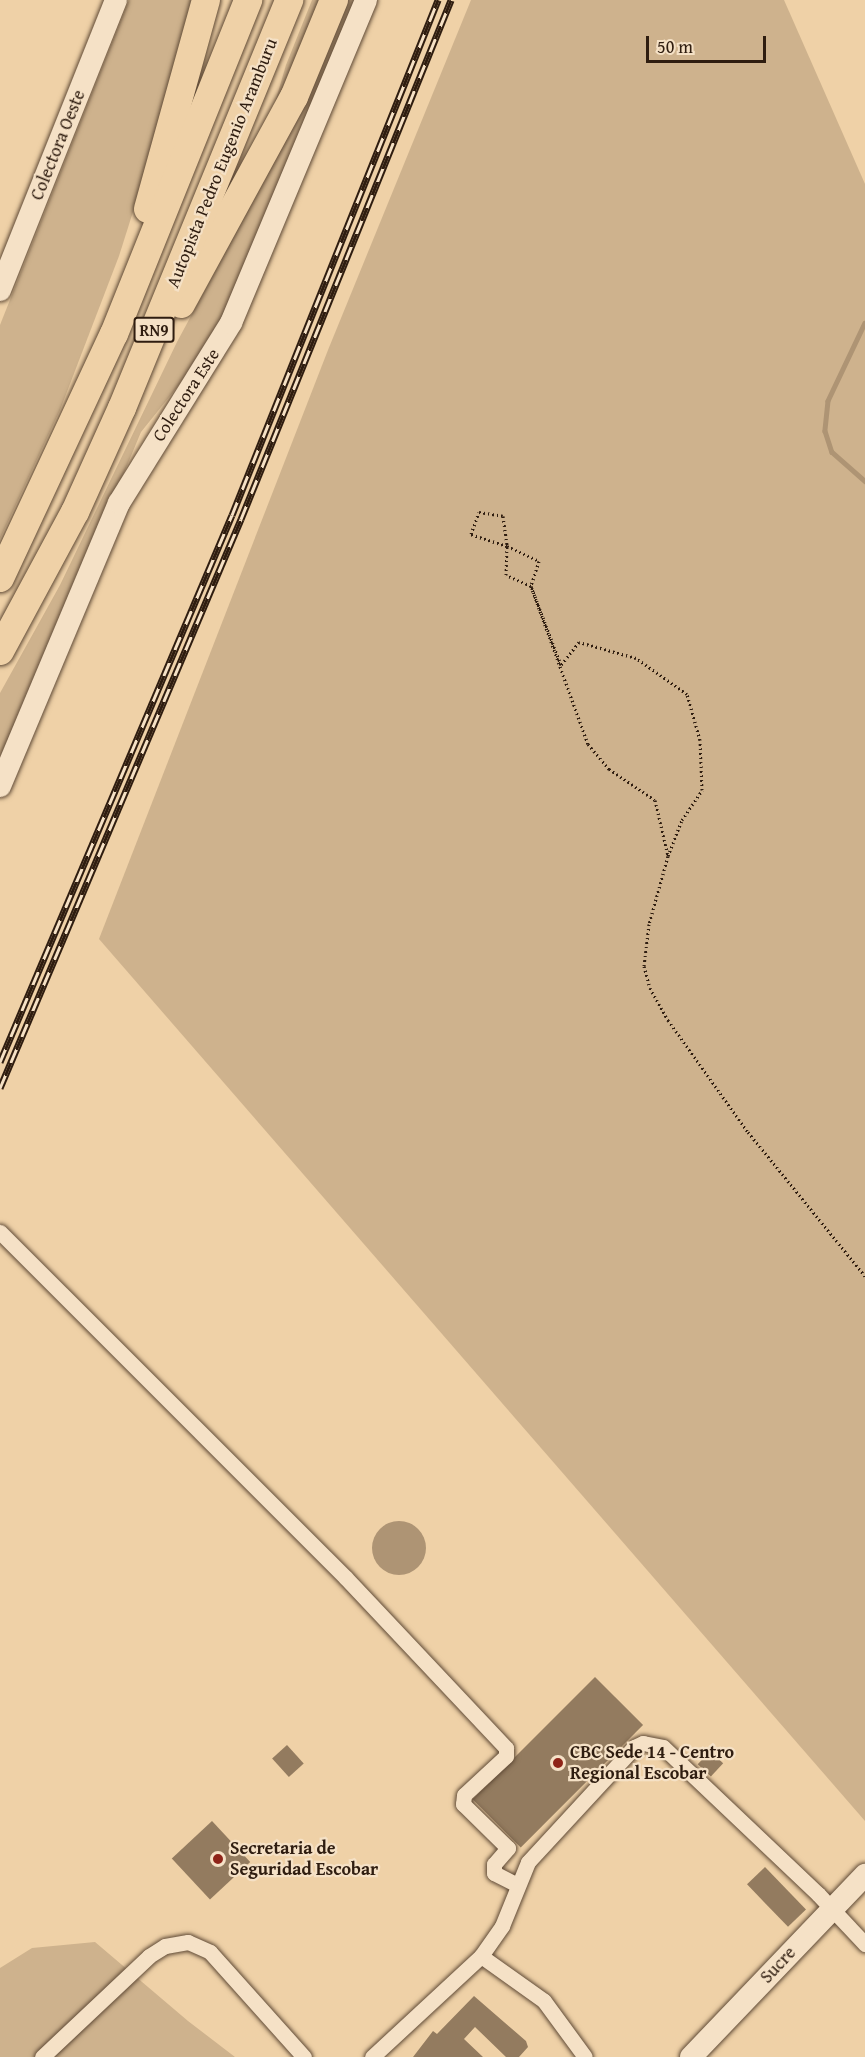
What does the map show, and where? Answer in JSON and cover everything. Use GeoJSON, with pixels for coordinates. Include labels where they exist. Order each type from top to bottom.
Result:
{"type":"FeatureCollection","features":[{"type":"Feature","properties":{"kind":"highway"},"geometry":{"type":"LineString","coordinates":[[114,334],[206,0]]}},
{"type":"Feature","properties":{"kind":"highway","name":"Autopista Pedro Eugenio Aramburu"},"geometry":{"type":"LineString","coordinates":[[0,578],[114,334],[248,0]]}},
{"type":"Feature","properties":{"kind":"highway","name":"Autopista Pedro Eugenio Aramburu"},"geometry":{"type":"LineString","coordinates":[[0,651],[75,512],[122,408],[289,0]]}},
{"type":"Feature","properties":{"kind":"highway"},"geometry":{"type":"LineString","coordinates":[[122,408],[253,177],[294,97],[334,0]]}},
{"type":"Feature","properties":{"kind":"street","name":"Colectora Oeste"},"geometry":{"type":"LineString","coordinates":[[0,290],[116,0]]}},
{"type":"Feature","properties":{"kind":"street","name":"Colectora Este"},"geometry":{"type":"LineString","coordinates":[[0,786],[119,503],[231,323],[366,0]]}},
{"type":"Feature","properties":{"kind":"street"},"geometry":{"type":"LineString","coordinates":[[0,1232],[345,1577],[506,1748],[506,1756],[464,1795],[463,1804],[508,1848],[494,1863],[495,1873],[516,1884]]}},
{"type":"Feature","properties":{"kind":"street"},"geometry":{"type":"LineString","coordinates":[[372,2057],[481,1956],[502,1926],[516,1884],[528,1862],[634,1747],[654,1744],[663,1747],[865,1944]]}},
{"type":"Feature","properties":{"kind":"street","name":"Sucre"},"geometry":{"type":"LineString","coordinates":[[691,2057],[865,1875]]}},
{"type":"Feature","properties":{"kind":"street"},"geometry":{"type":"LineString","coordinates":[[42,2057],[149,1956],[165,1946],[188,1942],[210,1952],[304,2057]]}},
{"type":"Feature","properties":{"kind":"street"},"geometry":{"type":"LineString","coordinates":[[481,1956],[544,2001],[585,2057]]}},
{"type":"Feature","properties":{"kind":"path"},"geometry":{"type":"LineString","coordinates":[[531,586],[507,575],[507,546],[503,516],[480,512],[471,534],[507,546],[539,561],[531,586],[588,744],[609,769],[655,800],[668,856]]}},
{"type":"Feature","properties":{"kind":"path"},"geometry":{"type":"LineString","coordinates":[[561,665],[579,642],[636,658],[687,693],[700,740],[702,790],[682,820],[668,856],[649,924],[644,966],[650,987],[668,1020],[748,1132],[865,1276]]}},
{"type":"Feature","properties":{"kind":"shaded area"},"geometry":{"type":"Polygon","coordinates":[[[129,0],[200,0],[119,256],[60,410],[0,539],[0,325],[129,0]]]}},
{"type":"Feature","properties":{"kind":"shaded area"},"geometry":{"type":"Polygon","coordinates":[[[312,0],[328,0],[269,123],[286,65],[312,0]]]}},
{"type":"Feature","properties":{"kind":"shaded area"},"geometry":{"type":"Polygon","coordinates":[[[342,0],[355,0],[232,301],[182,381],[141,432],[0,769],[0,693],[60,585],[177,342],[241,223],[292,119],[342,0]]]}},
{"type":"Feature","properties":{"kind":"shaded area"},"geometry":{"type":"Polygon","coordinates":[[[471,0],[784,0],[865,184],[865,1821],[99,939],[328,350],[471,0]]]}},
{"type":"Feature","properties":{"kind":"shaded area"},"geometry":{"type":"Polygon","coordinates":[[[394,1521],[404,1521],[414,1525],[422,1533],[426,1548],[422,1563],[414,1571],[404,1575],[394,1575],[384,1571],[376,1563],[372,1553],[372,1543],[376,1533],[384,1525],[394,1521]]]}},
{"type":"Feature","properties":{"kind":"shaded area"},"geometry":{"type":"Polygon","coordinates":[[[95,1942],[188,2021],[235,2057],[0,2057],[0,1968],[32,1948],[95,1942]]]}},
{"type":"Feature","properties":{"kind":"building","name":"CBC Sede 14 - Centro Regional Escobar"},"geometry":{"type":"Polygon","coordinates":[[[595,1677],[643,1725],[521,1847],[473,1799],[595,1677]]]}},
{"type":"Feature","properties":{"kind":"building"},"geometry":{"type":"Polygon","coordinates":[[[287,1745],[304,1764],[289,1777],[272,1758],[287,1745]]]}},
{"type":"Feature","properties":{"kind":"building"},"geometry":{"type":"Polygon","coordinates":[[[710,1751],[723,1763],[711,1776],[698,1764],[710,1751]]]}},
{"type":"Feature","properties":{"kind":"building"},"geometry":{"type":"Polygon","coordinates":[[[212,1821],[250,1862],[210,1899],[172,1859],[212,1821]]]}},
{"type":"Feature","properties":{"kind":"building"},"geometry":{"type":"Polygon","coordinates":[[[765,1867],[806,1909],[788,1927],[747,1884],[765,1867]]]}},
{"type":"Feature","properties":{"kind":"building"},"geometry":{"type":"Polygon","coordinates":[[[474,1996],[526,2041],[528,2047],[519,2057],[506,2057],[475,2027],[464,2039],[483,2057],[413,2057],[433,2031],[437,2034],[474,1996]]]}},
{"type":"Feature","properties":{"kind":"waterway"},"geometry":{"type":"LineString","coordinates":[[865,323],[828,401],[825,431],[832,452],[865,481]]}},
{"type":"Feature","properties":{"kind":"railway"},"geometry":{"type":"LineString","coordinates":[[0,1062],[232,515],[438,0]]}},
{"type":"Feature","properties":{"kind":"railway"},"geometry":{"type":"LineString","coordinates":[[0,1088],[241,519],[451,0]]}},
{"type":"Feature","properties":{"kind":"place","name":"CBC Sede 14 - Centro Regional Escobar"},"geometry":{"type":"Point","coordinates":[558,1763]}},
{"type":"Feature","properties":{"kind":"place","name":"Secretaria de Seguridad Escobar"},"geometry":{"type":"Point","coordinates":[218,1859]}}]}
